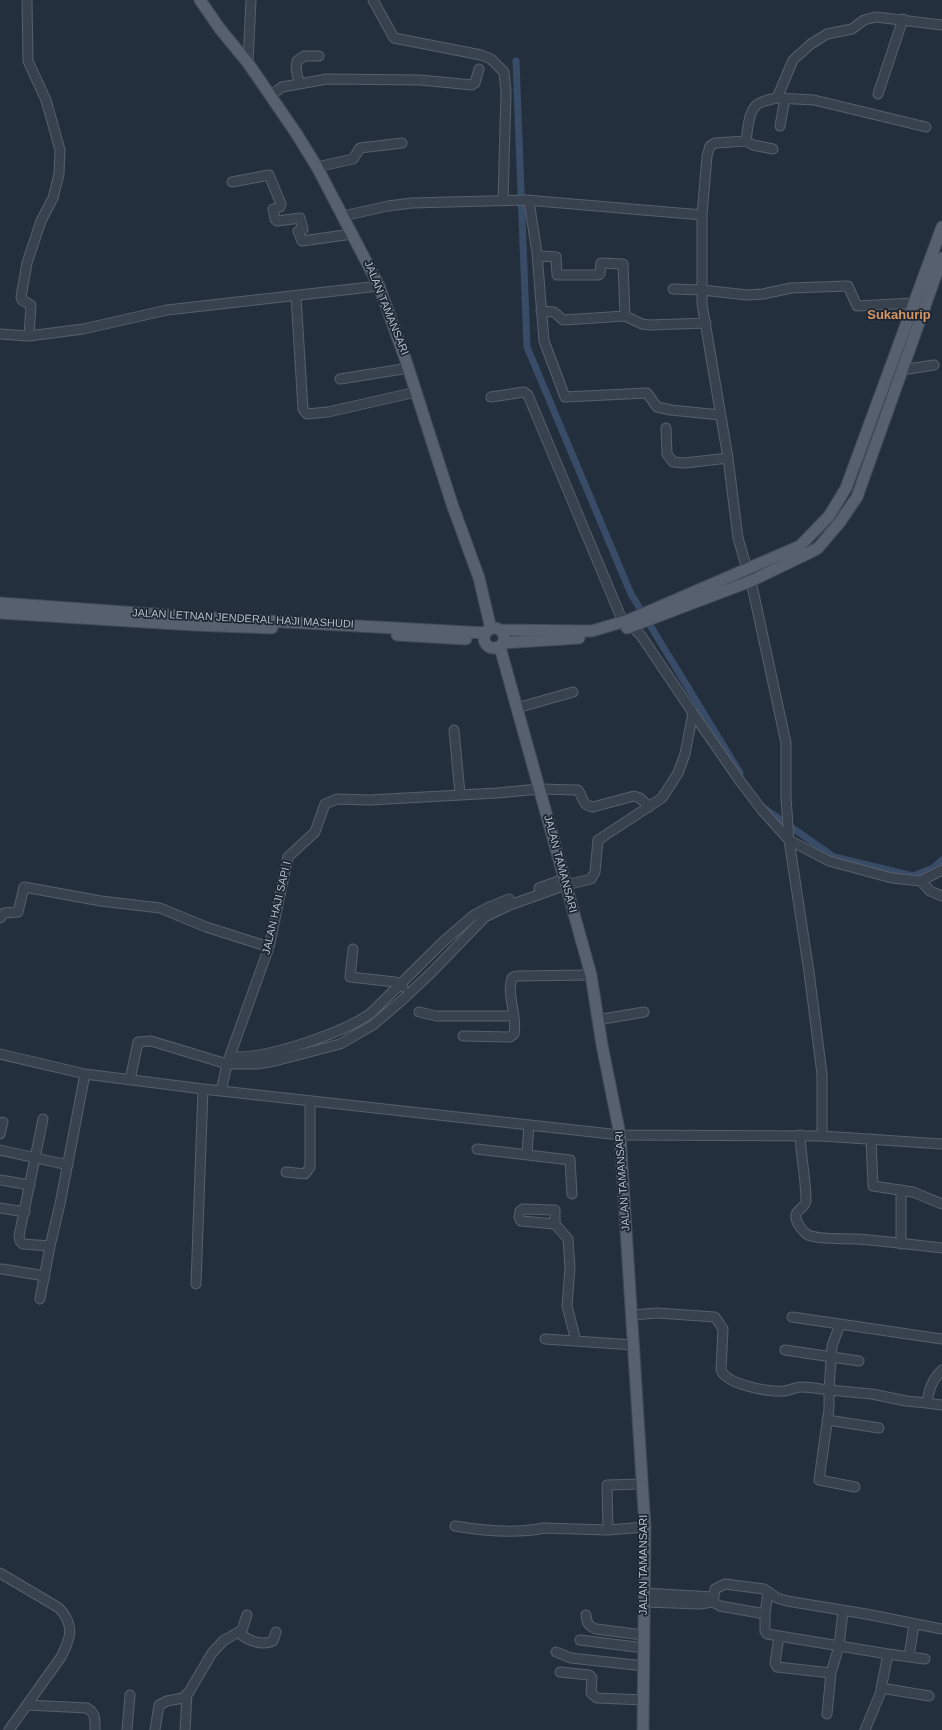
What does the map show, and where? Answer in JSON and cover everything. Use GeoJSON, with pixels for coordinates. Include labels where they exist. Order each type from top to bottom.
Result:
{"type":"FeatureCollection","features":[{"type":"Feature","properties":{"kind":"main road","name":"JALAN TAMANSARI"},"geometry":{"type":"LineString","coordinates":[[200,0],[220,29],[248,63],[271,95],[317,167],[379,286],[409,368],[452,504],[480,578],[490,633],[504,636],[502,645],[517,708],[591,975],[597,1020],[620,1135],[634,1345],[641,1484],[646,1527],[643,1635],[643,1730]]}},
{"type":"Feature","properties":{"kind":"main road","name":"JALAN LETNAN JENDERAL HAJI MASHUDI"},"geometry":{"type":"LineString","coordinates":[[502,645],[595,636],[672,606],[800,546],[808,539],[830,516],[846,488],[902,370],[942,227]]}},
{"type":"Feature","properties":{"kind":"main road","name":"JALAN LETNAN JENDERAL HAJI MASHUDI"},"geometry":{"type":"LineString","coordinates":[[672,606],[751,581],[797,560],[818,548],[840,522],[857,497],[875,429],[914,303],[924,293],[942,258]]}},
{"type":"Feature","properties":{"kind":"main road"},"geometry":{"type":"LineString","coordinates":[[808,539],[818,548]]}},
{"type":"Feature","properties":{"kind":"main road","name":"JALAN LETNAN JENDERAL HAJI MASHUDI"},"geometry":{"type":"LineString","coordinates":[[0,603],[91,615]]}},
{"type":"Feature","properties":{"kind":"main road","name":"JALAN LETNAN JENDERAL HAJI MASHUDI"},"geometry":{"type":"LineString","coordinates":[[0,613],[91,615],[193,621],[490,633],[592,630],[630,623]]}},
{"type":"Feature","properties":{"kind":"main road"},"geometry":{"type":"LineString","coordinates":[[490,633],[488,646],[492,648],[502,645]]}},
{"type":"Feature","properties":{"kind":"street"},"geometry":{"type":"LineString","coordinates":[[27,0],[28,60],[46,100],[60,150],[59,174],[53,198],[41,221],[28,263],[21,297],[22,300],[30,305],[29,336]]}},
{"type":"Feature","properties":{"kind":"street"},"geometry":{"type":"LineString","coordinates":[[248,63],[251,0]]}},
{"type":"Feature","properties":{"kind":"street"},"geometry":{"type":"LineString","coordinates":[[373,0],[394,38],[481,55],[491,59],[504,72],[506,92],[504,200]]}},
{"type":"Feature","properties":{"kind":"street"},"geometry":{"type":"LineString","coordinates":[[780,126],[781,98],[793,60],[820,38],[827,34],[852,28],[870,18],[903,19],[942,24]]}},
{"type":"Feature","properties":{"kind":"street"},"geometry":{"type":"LineString","coordinates":[[878,94],[903,19]]}},
{"type":"Feature","properties":{"kind":"street"},"geometry":{"type":"LineString","coordinates":[[299,83],[296,69],[297,61],[304,56],[319,56]]}},
{"type":"Feature","properties":{"kind":"street"},"geometry":{"type":"LineString","coordinates":[[271,95],[282,87],[327,79],[420,80],[472,85],[475,83],[479,69]]}},
{"type":"Feature","properties":{"kind":"street"},"geometry":{"type":"LineString","coordinates":[[746,141],[751,112],[754,108],[760,102],[781,98],[814,100],[926,127]]}},
{"type":"Feature","properties":{"kind":"street"},"geometry":{"type":"LineString","coordinates":[[747,570],[738,538],[728,458],[706,323],[702,290],[702,216],[708,148],[715,143],[746,141],[753,145],[773,149]]}},
{"type":"Feature","properties":{"kind":"street"},"geometry":{"type":"LineString","coordinates":[[317,167],[353,159],[360,148],[402,143]]}},
{"type":"Feature","properties":{"kind":"street"},"geometry":{"type":"LineString","coordinates":[[232,182],[269,175],[281,204],[280,208],[273,209],[275,219],[277,221],[300,218],[304,228],[298,231],[302,240],[352,234]]}},
{"type":"Feature","properties":{"kind":"street"},"geometry":{"type":"LineString","coordinates":[[343,216],[388,206],[504,200],[527,200],[702,216]]}},
{"type":"Feature","properties":{"kind":"street"},"geometry":{"type":"LineString","coordinates":[[527,200],[537,253],[541,311],[546,347],[565,397],[646,393],[655,406],[660,408],[720,415]]}},
{"type":"Feature","properties":{"kind":"street"},"geometry":{"type":"LineString","coordinates":[[537,253],[540,256],[556,258],[556,273],[558,275],[598,275],[600,274],[601,263],[623,264],[625,316]]}},
{"type":"Feature","properties":{"kind":"street"},"geometry":{"type":"LineString","coordinates":[[0,334],[29,336],[83,329],[167,310],[379,286]]}},
{"type":"Feature","properties":{"kind":"street"},"geometry":{"type":"LineString","coordinates":[[673,290],[702,290],[748,295],[763,294],[791,288],[848,286],[857,306],[914,303]]}},
{"type":"Feature","properties":{"kind":"street"},"geometry":{"type":"LineString","coordinates":[[296,296],[303,409],[307,414],[328,412],[416,392]]}},
{"type":"Feature","properties":{"kind":"street"},"geometry":{"type":"LineString","coordinates":[[541,311],[554,312],[563,320],[625,316],[642,324],[650,325],[706,323]]}},
{"type":"Feature","properties":{"kind":"street"},"geometry":{"type":"LineString","coordinates":[[902,370],[934,365]]}},
{"type":"Feature","properties":{"kind":"street"},"geometry":{"type":"LineString","coordinates":[[340,379],[409,368]]}},
{"type":"Feature","properties":{"kind":"street"},"geometry":{"type":"LineString","coordinates":[[491,397],[524,392],[528,395],[630,623],[642,637],[740,781],[762,810],[789,837],[829,861],[892,878],[921,881],[942,870]]}},
{"type":"Feature","properties":{"kind":"street"},"geometry":{"type":"LineString","coordinates":[[666,428],[667,454],[673,462],[692,463],[728,458]]}},
{"type":"Feature","properties":{"kind":"street"},"geometry":{"type":"LineString","coordinates":[[751,581],[786,743],[789,837],[822,1074],[822,1136]]}},
{"type":"Feature","properties":{"kind":"street"},"geometry":{"type":"LineString","coordinates":[[517,708],[573,692]]}},
{"type":"Feature","properties":{"kind":"street"},"geometry":{"type":"LineString","coordinates":[[229,1060],[273,1053],[348,1026],[371,1013],[444,941],[474,915],[489,907],[565,882],[591,879],[595,872],[598,840],[662,798],[678,773],[685,754],[693,713]]}},
{"type":"Feature","properties":{"kind":"street"},"geometry":{"type":"LineString","coordinates":[[454,730],[460,794]]}},
{"type":"Feature","properties":{"kind":"street","name":"JALAN HAJI SAPI I"},"geometry":{"type":"LineString","coordinates":[[221,1091],[229,1060],[269,947],[288,856],[315,832],[325,804],[337,799],[369,800],[497,793],[539,789],[578,790],[587,806],[593,806],[634,796],[640,798],[649,807]]}},
{"type":"Feature","properties":{"kind":"street"},"geometry":{"type":"LineString","coordinates":[[921,881],[930,891],[942,896]]}},
{"type":"Feature","properties":{"kind":"street"},"geometry":{"type":"LineString","coordinates":[[130,1080],[139,1041],[151,1041],[229,1060],[257,1064],[275,1061],[340,1044],[373,1025],[431,973],[485,917],[565,882]]}},
{"type":"Feature","properties":{"kind":"street"},"geometry":{"type":"LineString","coordinates":[[0,918],[4,913],[18,912],[24,887],[101,901],[160,908],[206,927],[269,947]]}},
{"type":"Feature","properties":{"kind":"street"},"geometry":{"type":"LineString","coordinates":[[353,949],[350,977],[402,984]]}},
{"type":"Feature","properties":{"kind":"street"},"geometry":{"type":"LineString","coordinates":[[463,1036],[510,1037],[514,1034],[515,1027],[510,982],[512,978],[516,976],[591,975]]}},
{"type":"Feature","properties":{"kind":"street"},"geometry":{"type":"LineString","coordinates":[[402,984],[405,996]]}},
{"type":"Feature","properties":{"kind":"street"},"geometry":{"type":"LineString","coordinates":[[419,1012],[436,1016],[514,1016]]}},
{"type":"Feature","properties":{"kind":"street"},"geometry":{"type":"LineString","coordinates":[[597,1020],[644,1012]]}},
{"type":"Feature","properties":{"kind":"street"},"geometry":{"type":"LineString","coordinates":[[0,1054],[85,1074],[130,1080],[620,1135],[822,1136],[942,1144]]}},
{"type":"Feature","properties":{"kind":"street"},"geometry":{"type":"LineString","coordinates":[[40,1299],[85,1074]]}},
{"type":"Feature","properties":{"kind":"street"},"geometry":{"type":"LineString","coordinates":[[196,1284],[203,1089]]}},
{"type":"Feature","properties":{"kind":"street"},"geometry":{"type":"LineString","coordinates":[[286,1172],[305,1174],[310,1167],[310,1101]]}},
{"type":"Feature","properties":{"kind":"street"},"geometry":{"type":"LineString","coordinates":[[43,1119],[24,1212],[20,1241],[23,1244],[50,1246]]}},
{"type":"Feature","properties":{"kind":"street"},"geometry":{"type":"LineString","coordinates":[[0,1134],[3,1122]]}},
{"type":"Feature","properties":{"kind":"street"},"geometry":{"type":"LineString","coordinates":[[527,1153],[530,1125]]}},
{"type":"Feature","properties":{"kind":"street"},"geometry":{"type":"LineString","coordinates":[[800,1136],[801,1160],[806,1178],[806,1205],[796,1213],[796,1217],[802,1230],[810,1236],[942,1248]]}},
{"type":"Feature","properties":{"kind":"street"},"geometry":{"type":"LineString","coordinates":[[871,1139],[873,1186],[913,1192],[942,1204]]}},
{"type":"Feature","properties":{"kind":"street"},"geometry":{"type":"LineString","coordinates":[[477,1149],[527,1153],[570,1160],[572,1194]]}},
{"type":"Feature","properties":{"kind":"street"},"geometry":{"type":"LineString","coordinates":[[0,1150],[68,1165]]}},
{"type":"Feature","properties":{"kind":"street"},"geometry":{"type":"LineString","coordinates":[[0,1180],[30,1185]]}},
{"type":"Feature","properties":{"kind":"street"},"geometry":{"type":"LineString","coordinates":[[901,1190],[901,1244]]}},
{"type":"Feature","properties":{"kind":"street"},"geometry":{"type":"LineString","coordinates":[[0,1208],[24,1212]]}},
{"type":"Feature","properties":{"kind":"street"},"geometry":{"type":"LineString","coordinates":[[555,1224],[568,1239],[570,1268],[567,1306],[576,1341]]}},
{"type":"Feature","properties":{"kind":"street"},"geometry":{"type":"LineString","coordinates":[[2,1269],[45,1276]]}},
{"type":"Feature","properties":{"kind":"street"},"geometry":{"type":"LineString","coordinates":[[632,1315],[670,1314],[715,1318],[723,1328],[720,1370],[725,1377],[748,1386],[770,1391],[785,1391],[799,1387],[872,1394],[906,1401],[942,1405]]}},
{"type":"Feature","properties":{"kind":"street"},"geometry":{"type":"LineString","coordinates":[[792,1317],[942,1340]]}},
{"type":"Feature","properties":{"kind":"street"},"geometry":{"type":"LineString","coordinates":[[840,1324],[832,1346],[830,1357],[827,1420],[819,1480],[855,1487]]}},
{"type":"Feature","properties":{"kind":"street"},"geometry":{"type":"LineString","coordinates":[[545,1339],[634,1345]]}},
{"type":"Feature","properties":{"kind":"street"},"geometry":{"type":"LineString","coordinates":[[785,1350],[859,1361]]}},
{"type":"Feature","properties":{"kind":"street"},"geometry":{"type":"LineString","coordinates":[[927,1403],[929,1389],[933,1379],[942,1370]]}},
{"type":"Feature","properties":{"kind":"street"},"geometry":{"type":"LineString","coordinates":[[827,1420],[879,1428]]}},
{"type":"Feature","properties":{"kind":"street"},"geometry":{"type":"LineString","coordinates":[[608,1530],[607,1485],[641,1484]]}},
{"type":"Feature","properties":{"kind":"street"},"geometry":{"type":"LineString","coordinates":[[456,1526],[498,1531],[535,1530],[544,1528],[608,1530],[646,1527]]}},
{"type":"Feature","properties":{"kind":"street"},"geometry":{"type":"LineString","coordinates":[[0,1573],[59,1608],[67,1616],[70,1623],[68,1644],[61,1657],[9,1730]]}},
{"type":"Feature","properties":{"kind":"street"},"geometry":{"type":"LineString","coordinates":[[713,1599],[714,1589],[725,1584],[764,1589],[777,1598],[787,1601],[866,1614],[914,1625],[942,1629]]}},
{"type":"Feature","properties":{"kind":"street"},"geometry":{"type":"LineString","coordinates":[[768,1592],[765,1614],[765,1633],[925,1659]]}},
{"type":"Feature","properties":{"kind":"street"},"geometry":{"type":"LineString","coordinates":[[644,1598],[700,1604],[713,1599]]}},
{"type":"Feature","properties":{"kind":"street"},"geometry":{"type":"LineString","coordinates":[[713,1599],[720,1606],[765,1614]]}},
{"type":"Feature","properties":{"kind":"street"},"geometry":{"type":"LineString","coordinates":[[827,1714],[831,1673],[839,1646],[843,1611]]}},
{"type":"Feature","properties":{"kind":"street"},"geometry":{"type":"LineString","coordinates":[[586,1615],[587,1622],[590,1626],[596,1629],[643,1635]]}},
{"type":"Feature","properties":{"kind":"street"},"geometry":{"type":"LineString","coordinates":[[154,1730],[159,1705],[166,1701],[183,1698],[188,1694],[212,1653],[224,1641],[239,1632],[245,1626],[247,1616]]}},
{"type":"Feature","properties":{"kind":"street"},"geometry":{"type":"LineString","coordinates":[[909,1656],[914,1625]]}},
{"type":"Feature","properties":{"kind":"street"},"geometry":{"type":"LineString","coordinates":[[239,1632],[250,1640],[265,1643],[272,1640],[276,1632]]}},
{"type":"Feature","properties":{"kind":"street"},"geometry":{"type":"LineString","coordinates":[[779,1636],[775,1663],[777,1667],[831,1673]]}},
{"type":"Feature","properties":{"kind":"street"},"geometry":{"type":"LineString","coordinates":[[580,1640],[644,1648]]}},
{"type":"Feature","properties":{"kind":"street"},"geometry":{"type":"LineString","coordinates":[[556,1652],[571,1658],[644,1666]]}},
{"type":"Feature","properties":{"kind":"street"},"geometry":{"type":"LineString","coordinates":[[866,1730],[881,1688],[888,1654]]}},
{"type":"Feature","properties":{"kind":"street"},"geometry":{"type":"LineString","coordinates":[[560,1672],[589,1675],[592,1678],[591,1694],[598,1698],[644,1700]]}},
{"type":"Feature","properties":{"kind":"street"},"geometry":{"type":"LineString","coordinates":[[881,1688],[929,1696]]}},
{"type":"Feature","properties":{"kind":"street"},"geometry":{"type":"LineString","coordinates":[[185,1730],[188,1694]]}},
{"type":"Feature","properties":{"kind":"street"},"geometry":{"type":"LineString","coordinates":[[127,1730],[130,1695]]}},
{"type":"Feature","properties":{"kind":"street"},"geometry":{"type":"LineString","coordinates":[[27,1705],[87,1708],[95,1717],[95,1730]]}},
{"type":"Feature","properties":{"kind":"waterway"},"geometry":{"type":"LineString","coordinates":[[516,61],[527,347],[631,594],[740,773]]}},
{"type":"Feature","properties":{"kind":"waterway"},"geometry":{"type":"LineString","coordinates":[[764,808],[834,857],[913,876],[933,868],[942,860]]}},
{"type":"Feature","properties":{"kind":"district","name":"Sukahurip"},"geometry":{"type":"Point","coordinates":[899,315]}}]}
